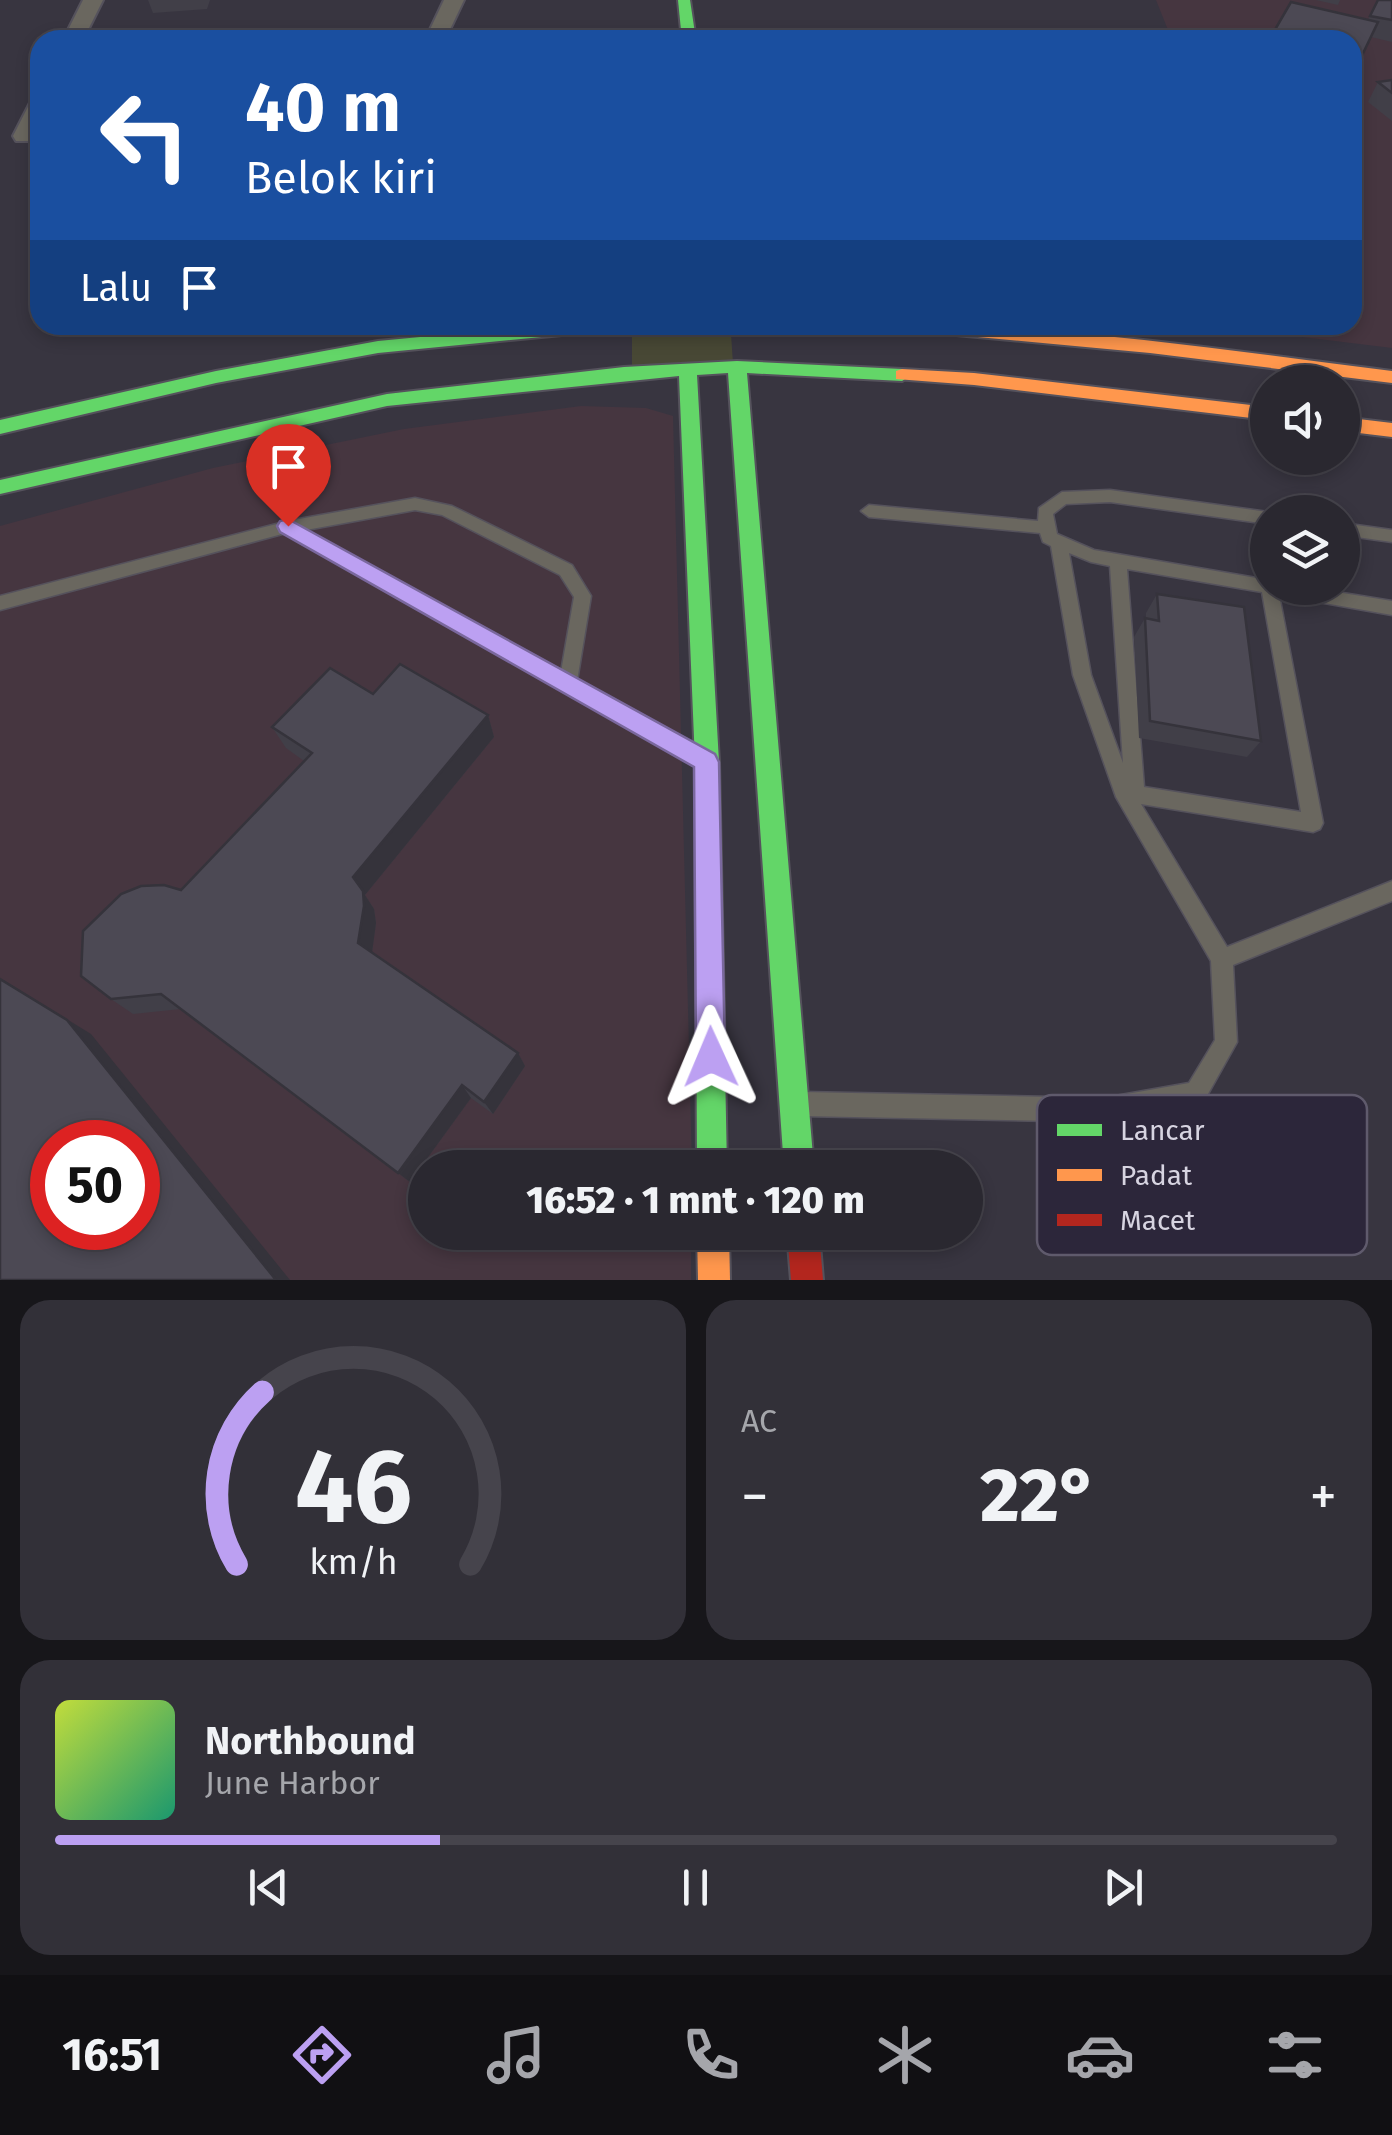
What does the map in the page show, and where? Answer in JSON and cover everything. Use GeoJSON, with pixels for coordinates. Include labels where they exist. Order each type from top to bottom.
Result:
{"type":"FeatureCollection","features":[{"type":"Feature","properties":{"kind":"main road"},"geometry":{"type":"LineString","coordinates":[[684,0],[688,30]]}},
{"type":"Feature","properties":{"kind":"main road"},"geometry":{"type":"LineString","coordinates":[[0,423],[378,346],[496,335]]}},
{"type":"Feature","properties":{"kind":"main road"},"geometry":{"type":"LineString","coordinates":[[1017,335],[1392,377]]}},
{"type":"Feature","properties":{"kind":"main road"},"geometry":{"type":"LineString","coordinates":[[736,367],[798,1150]]}},
{"type":"Feature","properties":{"kind":"main road"},"geometry":{"type":"LineString","coordinates":[[0,487],[386,400],[624,372],[736,367],[974,379],[1250,412]]}},
{"type":"Feature","properties":{"kind":"main road"},"geometry":{"type":"LineString","coordinates":[[688,372],[707,762],[712,1150]]}},
{"type":"Feature","properties":{"kind":"main road"},"geometry":{"type":"LineString","coordinates":[[1360,426],[1392,430]]}},
{"type":"Feature","properties":{"kind":"main road"},"geometry":{"type":"LineString","coordinates":[[713,1250],[714,1280]]}},
{"type":"Feature","properties":{"kind":"main road"},"geometry":{"type":"LineString","coordinates":[[805,1250],[807,1280]]}},
{"type":"Feature","properties":{"kind":"street"},"geometry":{"type":"LineString","coordinates":[[77,30],[93,0]]}},
{"type":"Feature","properties":{"kind":"street"},"geometry":{"type":"LineString","coordinates":[[440,30],[454,0]]}},
{"type":"Feature","properties":{"kind":"street"},"geometry":{"type":"LineString","coordinates":[[24,136],[30,124]]}},
{"type":"Feature","properties":{"kind":"lane"},"geometry":{"type":"LineString","coordinates":[[1185,1095],[1196,1093],[1226,1042],[1222,958],[1126,797],[1082,675],[1046,512],[1062,498],[1110,496],[1250,515]]}},
{"type":"Feature","properties":{"kind":"lane"},"geometry":{"type":"LineString","coordinates":[[0,603],[288,526],[429,505],[566,570],[582,596],[568,683]]}},
{"type":"Feature","properties":{"kind":"lane"},"geometry":{"type":"LineString","coordinates":[[869,510],[1053,536],[1118,562],[1250,586]]}},
{"type":"Feature","properties":{"kind":"lane"},"geometry":{"type":"LineString","coordinates":[[288,526],[707,762]]}},
{"type":"Feature","properties":{"kind":"lane"},"geometry":{"type":"LineString","coordinates":[[1360,532],[1392,536]]}},
{"type":"Feature","properties":{"kind":"lane"},"geometry":{"type":"LineString","coordinates":[[1118,562],[1135,794],[1313,823],[1273,605]]}},
{"type":"Feature","properties":{"kind":"lane"},"geometry":{"type":"LineString","coordinates":[[1360,603],[1392,608]]}},
{"type":"Feature","properties":{"kind":"lane"},"geometry":{"type":"LineString","coordinates":[[1222,958],[1392,891]]}},
{"type":"Feature","properties":{"kind":"lane"},"geometry":{"type":"LineString","coordinates":[[794,1104],[1037,1109]]}},
{"type":"Feature","properties":{"kind":"shaded area"},"geometry":{"type":"Polygon","coordinates":[[[1156,0],[1392,0],[1392,348],[1286,335],[1362,335],[1362,30],[1168,30],[1156,0]]]}},
{"type":"Feature","properties":{"kind":"shaded area"},"geometry":{"type":"Polygon","coordinates":[[[581,406],[646,408],[673,416],[692,1150],[408,1150],[408,1250],[691,1250],[691,1280],[0,1280],[0,526],[213,468],[404,429],[581,406]]]}},
{"type":"Feature","properties":{"kind":"green space"},"geometry":{"type":"Polygon","coordinates":[[[731,335],[733,364],[632,366],[632,336],[731,335]]]}},
{"type":"Feature","properties":{"kind":"building"},"geometry":{"type":"Polygon","coordinates":[[[1378,0],[1392,0],[1392,20],[1370,16],[1378,0]]]}},
{"type":"Feature","properties":{"kind":"building"},"geometry":{"type":"Polygon","coordinates":[[[1291,2],[1378,22],[1362,55],[1362,30],[1275,30],[1291,2]]]}},
{"type":"Feature","properties":{"kind":"building"},"geometry":{"type":"Polygon","coordinates":[[[1392,80],[1392,93],[1378,82],[1392,80]]]}},
{"type":"Feature","properties":{"kind":"building"},"geometry":{"type":"Polygon","coordinates":[[[1157,594],[1244,607],[1261,741],[1150,721],[1145,618],[1159,621],[1157,594]]]}},
{"type":"Feature","properties":{"kind":"building"},"geometry":{"type":"Polygon","coordinates":[[[400,664],[488,715],[353,877],[363,891],[358,943],[518,1053],[484,1102],[462,1085],[415,1150],[408,1150],[408,1159],[398,1173],[161,994],[111,999],[81,976],[83,931],[121,894],[141,886],[164,885],[181,890],[312,753],[272,727],[330,668],[373,694],[400,664]]]}},
{"type":"Feature","properties":{"kind":"building"},"geometry":{"type":"Polygon","coordinates":[[[0,979],[67,1020],[147,1120],[30,1120],[30,1250],[160,1250],[160,1136],[276,1280],[0,1280],[0,979]]]}},
{"type":"Feature","properties":{"kind":"traffic: fast"},"geometry":{"type":"LineString","coordinates":[[684,0],[688,30]]}},
{"type":"Feature","properties":{"kind":"traffic: fast"},"geometry":{"type":"LineString","coordinates":[[0,427],[216,377],[378,347],[501,335]]}},
{"type":"Feature","properties":{"kind":"traffic: fast"},"geometry":{"type":"LineString","coordinates":[[737,367],[798,1150]]}},
{"type":"Feature","properties":{"kind":"traffic: fast"},"geometry":{"type":"LineString","coordinates":[[0,487],[387,400],[624,373],[737,367],[902,375]]}},
{"type":"Feature","properties":{"kind":"traffic: fast"},"geometry":{"type":"LineString","coordinates":[[688,372],[707,762],[712,1150]]}},
{"type":"Feature","properties":{"kind":"traffic: slow"},"geometry":{"type":"LineString","coordinates":[[1021,335],[1392,377]]}},
{"type":"Feature","properties":{"kind":"traffic: slow"},"geometry":{"type":"LineString","coordinates":[[902,375],[974,379],[1250,412]]}},
{"type":"Feature","properties":{"kind":"traffic: slow"},"geometry":{"type":"LineString","coordinates":[[1360,426],[1392,430]]}},
{"type":"Feature","properties":{"kind":"traffic: slow"},"geometry":{"type":"LineString","coordinates":[[713,1250],[714,1280]]}},
{"type":"Feature","properties":{"kind":"traffic: jam"},"geometry":{"type":"LineString","coordinates":[[804,1250],[807,1280]]}},
{"type":"Feature","properties":{"kind":"route"},"geometry":{"type":"LineString","coordinates":[[288,526],[707,762],[711,1057]]}}]}
